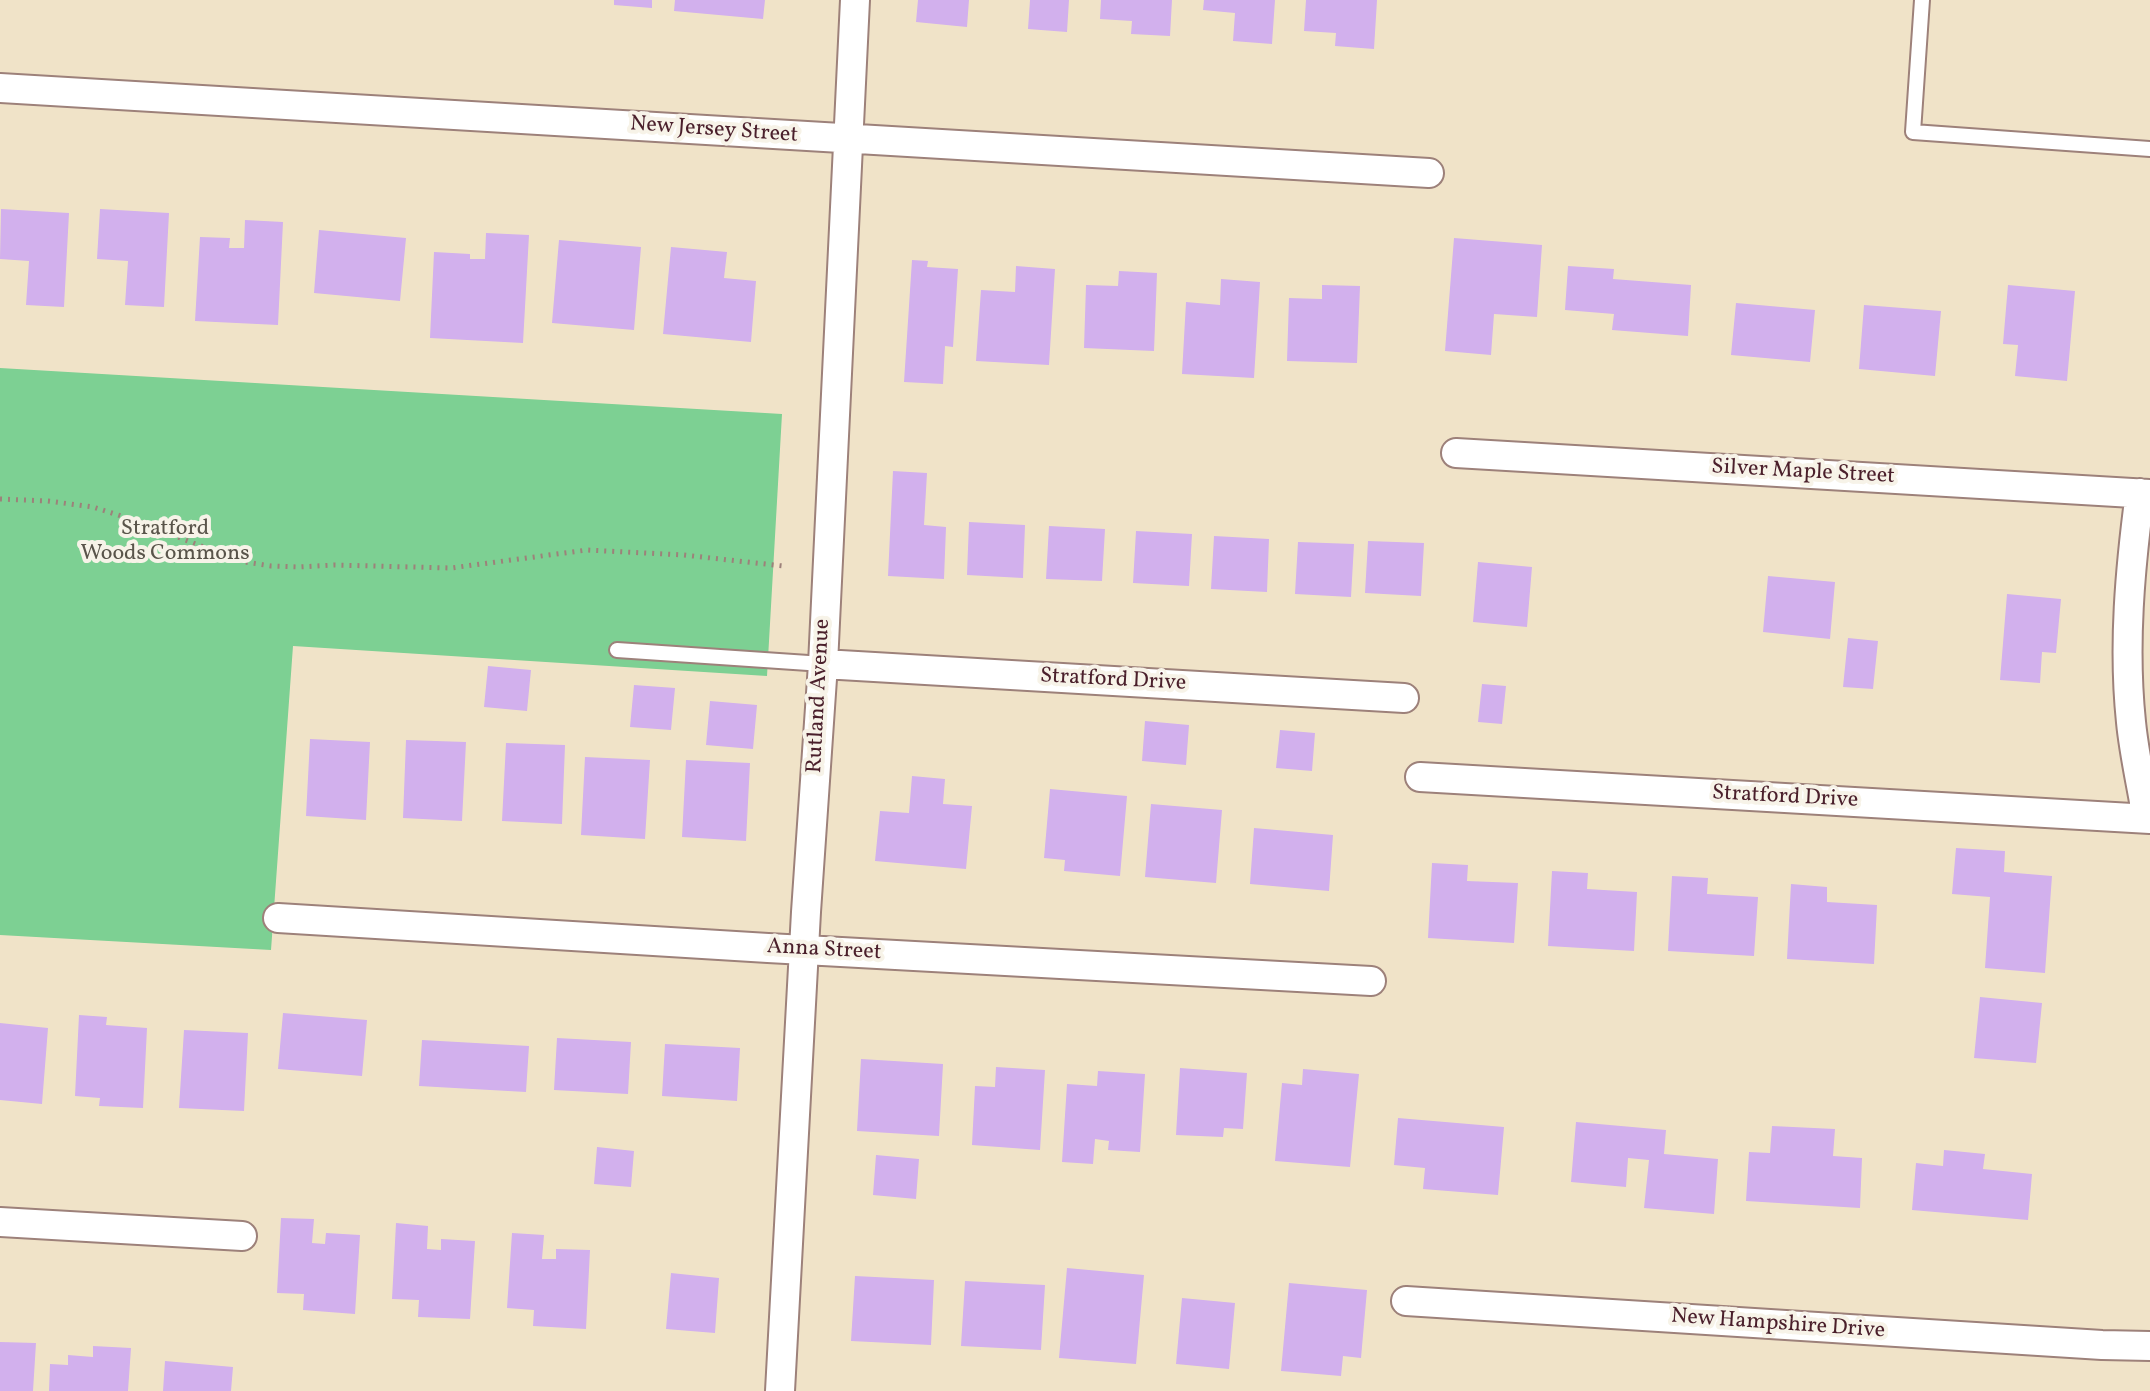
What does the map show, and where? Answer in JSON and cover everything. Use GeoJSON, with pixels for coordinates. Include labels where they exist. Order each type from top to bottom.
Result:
{"type":"FeatureCollection","features":[{"type":"Feature","properties":{"kind":"street","name":"Rutland Avenue"},"geometry":{"type":"LineString","coordinates":[[780,1391],[823,664],[855,0]]}},
{"type":"Feature","properties":{"kind":"street","name":"New Jersey Street"},"geometry":{"type":"LineString","coordinates":[[0,88],[1429,173]]}},
{"type":"Feature","properties":{"kind":"street","name":"Silver Maple Street"},"geometry":{"type":"LineString","coordinates":[[1456,453],[2145,494]]}},
{"type":"Feature","properties":{"kind":"street"},"geometry":{"type":"LineString","coordinates":[[2145,494],[2131,561],[2128,635],[2131,721],[2149,819]]}},
{"type":"Feature","properties":{"kind":"street","name":"Stratford Drive"},"geometry":{"type":"LineString","coordinates":[[823,664],[1404,698]]}},
{"type":"Feature","properties":{"kind":"street","name":"Stratford Drive"},"geometry":{"type":"LineString","coordinates":[[1420,777],[2149,819]]}},
{"type":"Feature","properties":{"kind":"street","name":"Anna Street"},"geometry":{"type":"LineString","coordinates":[[278,918],[1371,981]]}},
{"type":"Feature","properties":{"kind":"street"},"geometry":{"type":"LineString","coordinates":[[0,1222],[242,1236]]}},
{"type":"Feature","properties":{"kind":"street","name":"New Hampshire Drive"},"geometry":{"type":"LineString","coordinates":[[1406,1301],[2150,1346]]}},
{"type":"Feature","properties":{"kind":"lane"},"geometry":{"type":"LineString","coordinates":[[1922,0],[1913,132],[2150,149]]}},
{"type":"Feature","properties":{"kind":"lane"},"geometry":{"type":"LineString","coordinates":[[617,650],[823,664]]}},
{"type":"Feature","properties":{"kind":"path"},"geometry":{"type":"LineString","coordinates":[[0,499],[93,507],[245,562],[271,566],[451,568],[587,550],[684,555],[783,566]]}},
{"type":"Feature","properties":{"kind":"green space","name":"Stratford Woods Commons"},"geometry":{"type":"Polygon","coordinates":[[[0,368],[782,414],[767,676],[293,646],[271,950],[0,935],[0,368]]]}},
{"type":"Feature","properties":{"kind":"building"},"geometry":{"type":"Polygon","coordinates":[[[614,0],[652,0],[652,8],[614,5],[614,0]]]}},
{"type":"Feature","properties":{"kind":"building"},"geometry":{"type":"Polygon","coordinates":[[[675,0],[765,0],[763,19],[674,11],[675,0]]]}},
{"type":"Feature","properties":{"kind":"building"},"geometry":{"type":"Polygon","coordinates":[[[918,0],[969,0],[967,27],[916,22],[918,0]]]}},
{"type":"Feature","properties":{"kind":"building"},"geometry":{"type":"Polygon","coordinates":[[[1030,0],[1069,0],[1067,32],[1028,29],[1030,0]]]}},
{"type":"Feature","properties":{"kind":"building"},"geometry":{"type":"Polygon","coordinates":[[[1101,0],[1172,0],[1170,36],[1131,34],[1132,21],[1100,19],[1101,0]]]}},
{"type":"Feature","properties":{"kind":"building"},"geometry":{"type":"Polygon","coordinates":[[[1204,0],[1275,0],[1272,44],[1233,41],[1235,13],[1203,10],[1204,0]]]}},
{"type":"Feature","properties":{"kind":"building"},"geometry":{"type":"Polygon","coordinates":[[[1306,0],[1377,0],[1374,49],[1335,46],[1336,33],[1304,31],[1306,0]]]}},
{"type":"Feature","properties":{"kind":"building"},"geometry":{"type":"Polygon","coordinates":[[[1,209],[69,213],[64,307],[26,305],[29,261],[0,259],[1,209]]]}},
{"type":"Feature","properties":{"kind":"building"},"geometry":{"type":"Polygon","coordinates":[[[100,209],[169,213],[164,307],[125,305],[128,261],[97,259],[100,209]]]}},
{"type":"Feature","properties":{"kind":"building"},"geometry":{"type":"Polygon","coordinates":[[[245,220],[283,222],[278,325],[195,321],[200,237],[230,238],[229,248],[244,248],[245,220]]]}},
{"type":"Feature","properties":{"kind":"building"},"geometry":{"type":"Polygon","coordinates":[[[319,230],[406,238],[400,301],[314,293],[319,230]]]}},
{"type":"Feature","properties":{"kind":"building"},"geometry":{"type":"Polygon","coordinates":[[[486,233],[529,235],[523,343],[430,338],[434,252],[470,254],[470,259],[485,259],[486,233]]]}},
{"type":"Feature","properties":{"kind":"building"},"geometry":{"type":"Polygon","coordinates":[[[1454,238],[1542,245],[1537,317],[1494,314],[1491,355],[1445,351],[1454,238]]]}},
{"type":"Feature","properties":{"kind":"building"},"geometry":{"type":"Polygon","coordinates":[[[559,240],[641,247],[634,330],[552,323],[559,240]]]}},
{"type":"Feature","properties":{"kind":"building"},"geometry":{"type":"Polygon","coordinates":[[[671,247],[727,252],[724,278],[756,281],[751,342],[663,334],[671,247]]]}},
{"type":"Feature","properties":{"kind":"building"},"geometry":{"type":"Polygon","coordinates":[[[912,260],[928,261],[927,267],[958,269],[953,347],[945,346],[943,384],[904,382],[912,260]]]}},
{"type":"Feature","properties":{"kind":"building"},"geometry":{"type":"Polygon","coordinates":[[[1016,266],[1055,269],[1049,365],[976,361],[981,290],[1015,292],[1016,266]]]}},
{"type":"Feature","properties":{"kind":"building"},"geometry":{"type":"Polygon","coordinates":[[[1568,266],[1614,269],[1613,279],[1691,285],[1688,336],[1612,330],[1614,314],[1565,310],[1568,266]]]}},
{"type":"Feature","properties":{"kind":"building"},"geometry":{"type":"Polygon","coordinates":[[[1119,271],[1157,273],[1154,351],[1084,348],[1086,285],[1118,286],[1119,271]]]}},
{"type":"Feature","properties":{"kind":"building"},"geometry":{"type":"Polygon","coordinates":[[[1221,279],[1260,282],[1254,378],[1182,374],[1186,302],[1220,305],[1221,279]]]}},
{"type":"Feature","properties":{"kind":"building"},"geometry":{"type":"Polygon","coordinates":[[[1322,285],[1360,286],[1357,363],[1287,361],[1289,298],[1322,299],[1322,285]]]}},
{"type":"Feature","properties":{"kind":"building"},"geometry":{"type":"Polygon","coordinates":[[[2008,285],[2075,291],[2067,381],[2015,376],[2018,345],[2003,344],[2008,285]]]}},
{"type":"Feature","properties":{"kind":"building"},"geometry":{"type":"Polygon","coordinates":[[[1736,303],[1815,310],[1810,362],[1731,355],[1736,303]]]}},
{"type":"Feature","properties":{"kind":"building"},"geometry":{"type":"Polygon","coordinates":[[[1864,305],[1941,311],[1935,376],[1859,369],[1864,305]]]}},
{"type":"Feature","properties":{"kind":"building"},"geometry":{"type":"Polygon","coordinates":[[[893,471],[927,473],[924,525],[946,527],[944,579],[888,576],[893,471]]]}},
{"type":"Feature","properties":{"kind":"building"},"geometry":{"type":"Polygon","coordinates":[[[969,522],[1025,525],[1023,578],[967,575],[969,522]]]}},
{"type":"Feature","properties":{"kind":"building"},"geometry":{"type":"Polygon","coordinates":[[[1049,526],[1105,529],[1102,581],[1046,579],[1049,526]]]}},
{"type":"Feature","properties":{"kind":"building"},"geometry":{"type":"Polygon","coordinates":[[[1136,531],[1192,534],[1189,586],[1133,583],[1136,531]]]}},
{"type":"Feature","properties":{"kind":"building"},"geometry":{"type":"Polygon","coordinates":[[[1214,536],[1269,539],[1267,592],[1211,589],[1214,536]]]}},
{"type":"Feature","properties":{"kind":"building"},"geometry":{"type":"Polygon","coordinates":[[[1368,541],[1424,543],[1421,596],[1365,593],[1368,541]]]}},
{"type":"Feature","properties":{"kind":"building"},"geometry":{"type":"Polygon","coordinates":[[[1298,542],[1354,544],[1351,597],[1295,594],[1298,542]]]}},
{"type":"Feature","properties":{"kind":"building"},"geometry":{"type":"Polygon","coordinates":[[[1478,562],[1532,567],[1527,627],[1473,622],[1478,562]]]}},
{"type":"Feature","properties":{"kind":"building"},"geometry":{"type":"Polygon","coordinates":[[[1768,576],[1835,582],[1830,639],[1763,632],[1768,576]]]}},
{"type":"Feature","properties":{"kind":"building"},"geometry":{"type":"Polygon","coordinates":[[[2007,594],[2061,599],[2056,653],[2042,652],[2040,683],[2000,680],[2007,594]]]}},
{"type":"Feature","properties":{"kind":"building"},"geometry":{"type":"Polygon","coordinates":[[[1848,638],[1878,641],[1873,689],[1843,687],[1848,638]]]}},
{"type":"Feature","properties":{"kind":"building"},"geometry":{"type":"Polygon","coordinates":[[[488,666],[531,670],[527,711],[484,707],[488,666]]]}},
{"type":"Feature","properties":{"kind":"building"},"geometry":{"type":"Polygon","coordinates":[[[1482,684],[1506,686],[1502,724],[1478,722],[1482,684]]]}},
{"type":"Feature","properties":{"kind":"building"},"geometry":{"type":"Polygon","coordinates":[[[634,685],[675,688],[671,730],[630,727],[634,685]]]}},
{"type":"Feature","properties":{"kind":"building"},"geometry":{"type":"Polygon","coordinates":[[[710,701],[757,705],[753,749],[706,745],[710,701]]]}},
{"type":"Feature","properties":{"kind":"building"},"geometry":{"type":"Polygon","coordinates":[[[1145,721],[1189,725],[1186,765],[1142,761],[1145,721]]]}},
{"type":"Feature","properties":{"kind":"building"},"geometry":{"type":"Polygon","coordinates":[[[1280,730],[1315,733],[1312,771],[1276,768],[1280,730]]]}},
{"type":"Feature","properties":{"kind":"building"},"geometry":{"type":"Polygon","coordinates":[[[310,739],[370,742],[366,820],[306,816],[310,739]]]}},
{"type":"Feature","properties":{"kind":"building"},"geometry":{"type":"Polygon","coordinates":[[[406,740],[466,742],[462,821],[403,818],[406,740]]]}},
{"type":"Feature","properties":{"kind":"building"},"geometry":{"type":"Polygon","coordinates":[[[506,743],[565,745],[562,824],[502,821],[506,743]]]}},
{"type":"Feature","properties":{"kind":"building"},"geometry":{"type":"Polygon","coordinates":[[[585,757],[650,760],[645,839],[581,835],[585,757]]]}},
{"type":"Feature","properties":{"kind":"building"},"geometry":{"type":"Polygon","coordinates":[[[686,760],[750,763],[746,841],[682,837],[686,760]]]}},
{"type":"Feature","properties":{"kind":"building"},"geometry":{"type":"Polygon","coordinates":[[[912,776],[945,779],[943,804],[972,806],[966,869],[875,861],[880,811],[909,813],[912,776]]]}},
{"type":"Feature","properties":{"kind":"building"},"geometry":{"type":"Polygon","coordinates":[[[1050,789],[1127,796],[1120,876],[1064,871],[1065,860],[1044,858],[1050,789]]]}},
{"type":"Feature","properties":{"kind":"building"},"geometry":{"type":"Polygon","coordinates":[[[1151,804],[1222,810],[1216,883],[1145,877],[1151,804]]]}},
{"type":"Feature","properties":{"kind":"building"},"geometry":{"type":"Polygon","coordinates":[[[1254,828],[1333,835],[1329,891],[1250,884],[1254,828]]]}},
{"type":"Feature","properties":{"kind":"building"},"geometry":{"type":"Polygon","coordinates":[[[1956,848],[2005,851],[2004,872],[2052,876],[2045,973],[1985,968],[1990,897],[1952,894],[1956,848]]]}},
{"type":"Feature","properties":{"kind":"building"},"geometry":{"type":"Polygon","coordinates":[[[1432,863],[1468,865],[1467,881],[1518,883],[1514,943],[1428,938],[1432,863]]]}},
{"type":"Feature","properties":{"kind":"building"},"geometry":{"type":"Polygon","coordinates":[[[1552,871],[1588,873],[1587,889],[1637,892],[1634,951],[1548,946],[1552,871]]]}},
{"type":"Feature","properties":{"kind":"building"},"geometry":{"type":"Polygon","coordinates":[[[1672,876],[1708,878],[1707,894],[1758,897],[1754,956],[1668,951],[1672,876]]]}},
{"type":"Feature","properties":{"kind":"building"},"geometry":{"type":"Polygon","coordinates":[[[1791,884],[1827,887],[1827,902],[1877,905],[1874,964],[1787,959],[1791,884]]]}},
{"type":"Feature","properties":{"kind":"building"},"geometry":{"type":"Polygon","coordinates":[[[1980,997],[2042,1003],[2036,1063],[1974,1058],[1980,997]]]}},
{"type":"Feature","properties":{"kind":"building"},"geometry":{"type":"Polygon","coordinates":[[[283,1013],[367,1020],[362,1076],[278,1069],[283,1013]]]}},
{"type":"Feature","properties":{"kind":"building"},"geometry":{"type":"Polygon","coordinates":[[[79,1015],[107,1017],[106,1025],[147,1028],[143,1108],[99,1106],[100,1098],[75,1096],[79,1015]]]}},
{"type":"Feature","properties":{"kind":"building"},"geometry":{"type":"Polygon","coordinates":[[[0,1023],[48,1028],[42,1104],[0,1100],[0,1023]]]}},
{"type":"Feature","properties":{"kind":"building"},"geometry":{"type":"Polygon","coordinates":[[[184,1030],[248,1033],[244,1111],[179,1108],[184,1030]]]}},
{"type":"Feature","properties":{"kind":"building"},"geometry":{"type":"Polygon","coordinates":[[[557,1038],[631,1042],[628,1094],[554,1090],[557,1038]]]}},
{"type":"Feature","properties":{"kind":"building"},"geometry":{"type":"Polygon","coordinates":[[[422,1040],[529,1046],[526,1092],[419,1086],[422,1040]]]}},
{"type":"Feature","properties":{"kind":"building"},"geometry":{"type":"Polygon","coordinates":[[[665,1044],[740,1048],[737,1101],[662,1096],[665,1044]]]}},
{"type":"Feature","properties":{"kind":"building"},"geometry":{"type":"Polygon","coordinates":[[[861,1059],[943,1064],[939,1136],[857,1131],[861,1059]]]}},
{"type":"Feature","properties":{"kind":"building"},"geometry":{"type":"Polygon","coordinates":[[[996,1067],[1045,1070],[1040,1150],[972,1145],[975,1086],[995,1087],[996,1067]]]}},
{"type":"Feature","properties":{"kind":"building"},"geometry":{"type":"Polygon","coordinates":[[[1180,1068],[1247,1073],[1243,1129],[1224,1128],[1223,1137],[1176,1135],[1180,1068]]]}},
{"type":"Feature","properties":{"kind":"building"},"geometry":{"type":"Polygon","coordinates":[[[1303,1069],[1359,1074],[1350,1167],[1275,1161],[1282,1083],[1302,1085],[1303,1069]]]}},
{"type":"Feature","properties":{"kind":"building"},"geometry":{"type":"Polygon","coordinates":[[[1098,1071],[1145,1074],[1140,1152],[1108,1150],[1109,1141],[1095,1139],[1093,1164],[1062,1162],[1067,1084],[1097,1086],[1098,1071]]]}},
{"type":"Feature","properties":{"kind":"building"},"geometry":{"type":"Polygon","coordinates":[[[1398,1118],[1504,1127],[1498,1195],[1423,1189],[1425,1168],[1394,1165],[1398,1118]]]}},
{"type":"Feature","properties":{"kind":"building"},"geometry":{"type":"Polygon","coordinates":[[[1576,1122],[1666,1130],[1664,1154],[1718,1159],[1714,1214],[1644,1208],[1649,1160],[1628,1158],[1626,1187],[1571,1182],[1576,1122]]]}},
{"type":"Feature","properties":{"kind":"building"},"geometry":{"type":"Polygon","coordinates":[[[1772,1126],[1835,1129],[1833,1156],[1862,1158],[1860,1208],[1746,1201],[1749,1152],[1770,1153],[1772,1126]]]}},
{"type":"Feature","properties":{"kind":"building"},"geometry":{"type":"Polygon","coordinates":[[[597,1147],[634,1151],[631,1187],[594,1184],[597,1147]]]}},
{"type":"Feature","properties":{"kind":"building"},"geometry":{"type":"Polygon","coordinates":[[[1944,1150],[1985,1154],[1983,1169],[2032,1174],[2028,1220],[1912,1210],[1916,1163],[1943,1166],[1944,1150]]]}},
{"type":"Feature","properties":{"kind":"building"},"geometry":{"type":"Polygon","coordinates":[[[876,1155],[919,1159],[916,1199],[873,1195],[876,1155]]]}},
{"type":"Feature","properties":{"kind":"building"},"geometry":{"type":"Polygon","coordinates":[[[281,1218],[314,1219],[312,1243],[325,1244],[326,1233],[360,1235],[355,1314],[303,1310],[304,1294],[277,1293],[281,1218]]]}},
{"type":"Feature","properties":{"kind":"building"},"geometry":{"type":"Polygon","coordinates":[[[396,1223],[428,1226],[427,1249],[441,1250],[441,1239],[475,1241],[470,1319],[418,1317],[419,1300],[392,1299],[396,1223]]]}},
{"type":"Feature","properties":{"kind":"building"},"geometry":{"type":"Polygon","coordinates":[[[512,1233],[544,1235],[542,1259],[556,1259],[556,1249],[590,1250],[586,1329],[533,1326],[534,1310],[507,1308],[512,1233]]]}},
{"type":"Feature","properties":{"kind":"building"},"geometry":{"type":"Polygon","coordinates":[[[1067,1268],[1144,1275],[1136,1364],[1059,1358],[1067,1268]]]}},
{"type":"Feature","properties":{"kind":"building"},"geometry":{"type":"Polygon","coordinates":[[[671,1273],[719,1278],[715,1333],[666,1329],[671,1273]]]}},
{"type":"Feature","properties":{"kind":"building"},"geometry":{"type":"Polygon","coordinates":[[[855,1276],[934,1280],[931,1345],[851,1341],[855,1276]]]}},
{"type":"Feature","properties":{"kind":"building"},"geometry":{"type":"Polygon","coordinates":[[[965,1281],[1045,1285],[1041,1350],[961,1346],[965,1281]]]}},
{"type":"Feature","properties":{"kind":"building"},"geometry":{"type":"Polygon","coordinates":[[[1289,1283],[1367,1290],[1361,1358],[1343,1356],[1341,1376],[1281,1371],[1289,1283]]]}},
{"type":"Feature","properties":{"kind":"building"},"geometry":{"type":"Polygon","coordinates":[[[1182,1298],[1235,1303],[1229,1369],[1176,1364],[1182,1298]]]}},
{"type":"Feature","properties":{"kind":"building"},"geometry":{"type":"Polygon","coordinates":[[[0,1342],[36,1343],[33,1391],[0,1391],[0,1342]]]}},
{"type":"Feature","properties":{"kind":"building"},"geometry":{"type":"Polygon","coordinates":[[[93,1346],[131,1348],[128,1391],[49,1391],[50,1364],[68,1365],[68,1355],[93,1357],[93,1346]]]}},
{"type":"Feature","properties":{"kind":"building"},"geometry":{"type":"Polygon","coordinates":[[[165,1361],[233,1367],[231,1391],[163,1391],[165,1361]]]}}]}
